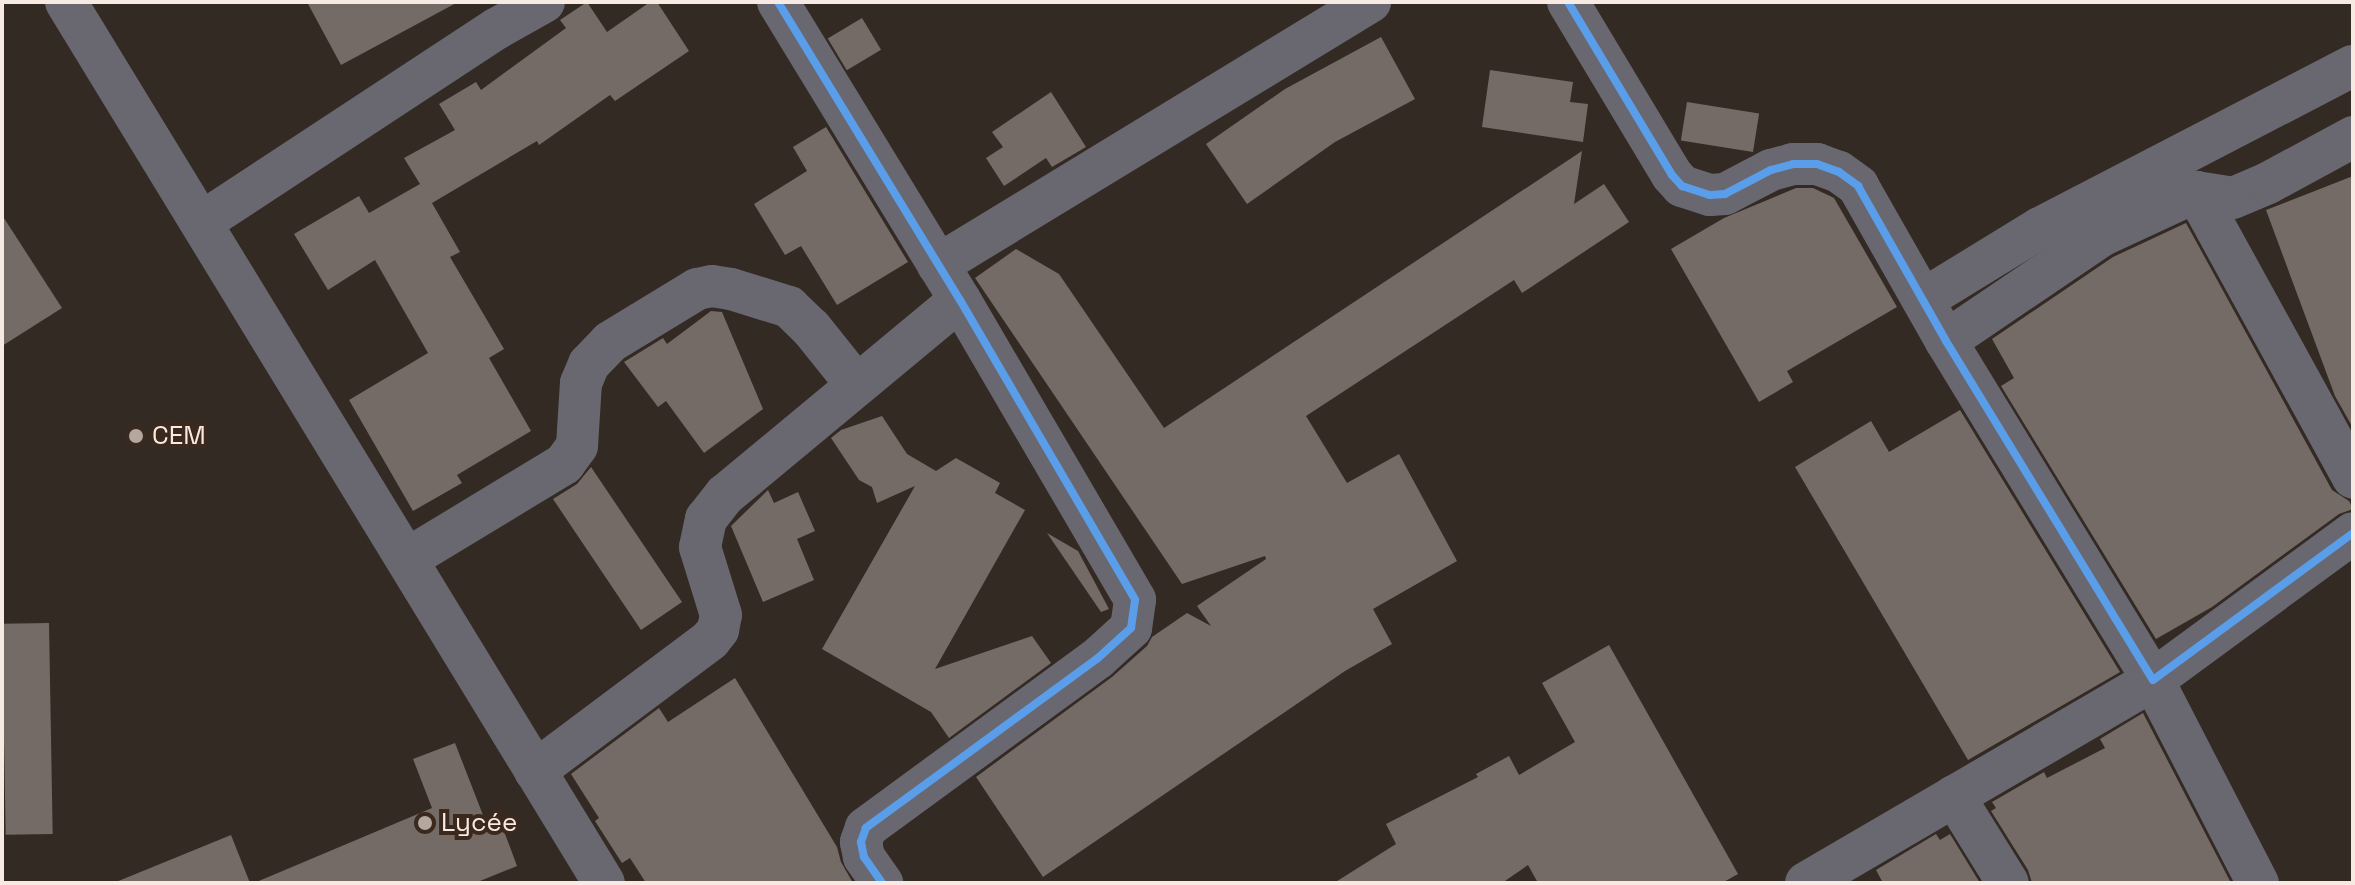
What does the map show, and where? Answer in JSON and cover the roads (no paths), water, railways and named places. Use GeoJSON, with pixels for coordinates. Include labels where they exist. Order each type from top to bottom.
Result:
{"type":"FeatureCollection","features":[{"type":"Feature","properties":{"kind":"street"},"geometry":{"type":"LineString","coordinates":[[66,2],[604,883]]}},
{"type":"Feature","properties":{"kind":"street"},"geometry":{"type":"LineString","coordinates":[[202,222],[487,15],[544,2]]}},
{"type":"Feature","properties":{"kind":"street"},"geometry":{"type":"LineString","coordinates":[[778,2],[1131,588],[1135,613],[1131,628],[1098,658],[866,828],[861,842],[864,857],[882,883]]}},
{"type":"Feature","properties":{"kind":"street"},"geometry":{"type":"LineString","coordinates":[[938,265],[1370,2]]}},
{"type":"Feature","properties":{"kind":"street"},"geometry":{"type":"LineString","coordinates":[[1568,2],[1672,175],[1682,186],[1710,195],[1725,194],[1793,164],[1817,164],[1839,172],[1858,186],[1946,341],[2153,680],[2258,883]]}},
{"type":"Feature","properties":{"kind":"street"},"geometry":{"type":"LineString","coordinates":[[1924,299],[2040,228],[2353,66]]}},
{"type":"Feature","properties":{"kind":"street"},"geometry":{"type":"LineString","coordinates":[[1946,341],[2101,236],[2196,192],[2233,198],[2268,183],[2353,137]]}},
{"type":"Feature","properties":{"kind":"street"},"geometry":{"type":"LineString","coordinates":[[2196,192],[2353,478]]}},
{"type":"Feature","properties":{"kind":"street"},"geometry":{"type":"LineString","coordinates":[[407,559],[564,464],[577,446],[581,383],[589,364],[610,342],[697,289],[712,286],[731,289],[789,307],[811,328],[855,383]]}},
{"type":"Feature","properties":{"kind":"street"},"geometry":{"type":"LineString","coordinates":[[535,771],[710,640],[718,630],[721,615],[700,547],[706,519],[725,495],[855,383],[960,300]]}},
{"type":"Feature","properties":{"kind":"street"},"geometry":{"type":"LineString","coordinates":[[1806,883],[2153,680],[2353,533]]}},
{"type":"Feature","properties":{"kind":"street"},"geometry":{"type":"LineString","coordinates":[[1954,796],[2008,883]]}},
{"type":"Feature","properties":{"kind":"place","name":"CEM"},"geometry":{"type":"Point","coordinates":[136,436]}},
{"type":"Feature","properties":{"kind":"place","name":"Lycée"},"geometry":{"type":"Point","coordinates":[425,823]}}]}
